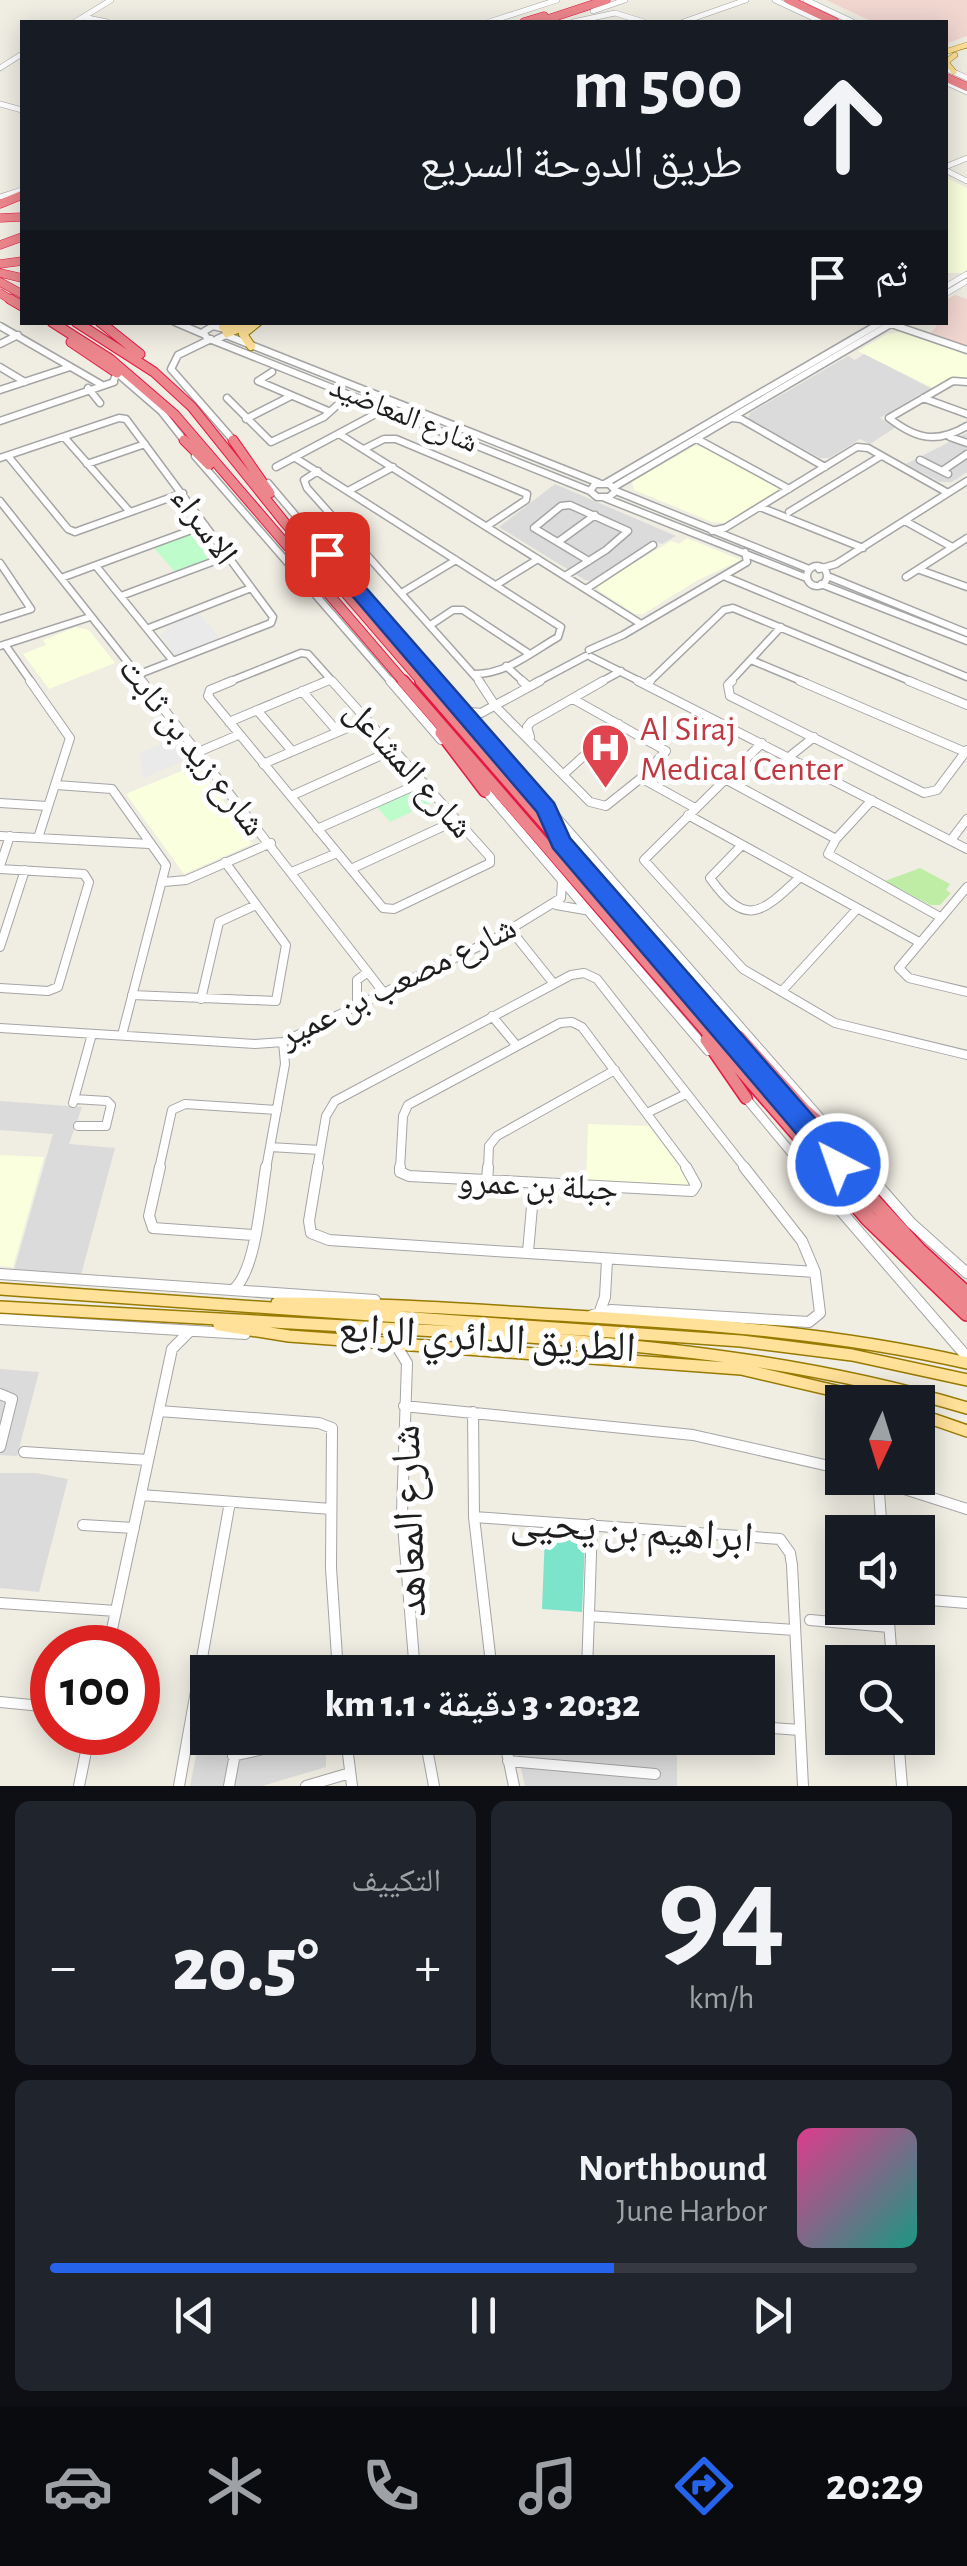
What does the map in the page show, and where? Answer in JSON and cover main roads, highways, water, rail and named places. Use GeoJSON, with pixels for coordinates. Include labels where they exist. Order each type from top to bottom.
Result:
{"type":"FeatureCollection","features":[{"type":"Feature","properties":{"kind":"highway"},"geometry":{"type":"LineString","coordinates":[[530,20],[590,0]]}},
{"type":"Feature","properties":{"kind":"highway"},"geometry":{"type":"LineString","coordinates":[[545,20],[606,0]]}},
{"type":"Feature","properties":{"kind":"highway"},"geometry":{"type":"LineString","coordinates":[[789,0],[831,20]]}},
{"type":"Feature","properties":{"kind":"highway"},"geometry":{"type":"LineString","coordinates":[[798,0],[840,20]]}},
{"type":"Feature","properties":{"kind":"highway"},"geometry":{"type":"LineString","coordinates":[[566,20],[588,13]]}},
{"type":"Feature","properties":{"kind":"highway"},"geometry":{"type":"LineString","coordinates":[[42,325],[115,378]]}},
{"type":"Feature","properties":{"kind":"highway"},"geometry":{"type":"LineString","coordinates":[[57,325],[110,356],[154,390],[237,490],[879,1210],[967,1295]]}},
{"type":"Feature","properties":{"kind":"highway"},"geometry":{"type":"LineString","coordinates":[[81,325],[154,372],[192,407],[286,523],[561,842],[869,1218],[967,1313]]}},
{"type":"Feature","properties":{"kind":"highway"},"geometry":{"type":"LineString","coordinates":[[104,325],[149,361],[154,372]]}},
{"type":"Feature","properties":{"kind":"highway"},"geometry":{"type":"LineString","coordinates":[[184,440],[237,490]]}},
{"type":"Feature","properties":{"kind":"highway"},"geometry":{"type":"LineString","coordinates":[[232,440],[282,510],[286,523]]}},
{"type":"Feature","properties":{"kind":"highway"},"geometry":{"type":"LineString","coordinates":[[362,612],[373,616],[433,677]]}},
{"type":"Feature","properties":{"kind":"highway"},"geometry":{"type":"LineString","coordinates":[[405,680],[485,791]]}},
{"type":"Feature","properties":{"kind":"highway"},"geometry":{"type":"LineString","coordinates":[[546,808],[561,842]]}},
{"type":"Feature","properties":{"kind":"highway"},"geometry":{"type":"LineString","coordinates":[[674,980],[675,999],[740,1084],[746,1098]]}},
{"type":"Feature","properties":{"kind":"highway"},"geometry":{"type":"LineString","coordinates":[[674,980],[696,989],[805,1110],[836,1137]]}},
{"type":"Feature","properties":{"kind":"main road"},"geometry":{"type":"LineString","coordinates":[[948,60],[967,48]]}},
{"type":"Feature","properties":{"kind":"main road"},"geometry":{"type":"LineString","coordinates":[[948,54],[955,55]]}},
{"type":"Feature","properties":{"kind":"main road"},"geometry":{"type":"LineString","coordinates":[[233,325],[225,332],[247,325]]}},
{"type":"Feature","properties":{"kind":"main road"},"geometry":{"type":"LineString","coordinates":[[251,346],[243,334],[253,325]]}},
{"type":"Feature","properties":{"kind":"main road","name":"الطريق الدائري الرابع"},"geometry":{"type":"LineString","coordinates":[[0,1289],[740,1341],[852,1356],[967,1380]]}},
{"type":"Feature","properties":{"kind":"main road","name":"الطريق الدائري الرابع"},"geometry":{"type":"LineString","coordinates":[[224,1305],[429,1305],[776,1330],[967,1360]]}},
{"type":"Feature","properties":{"kind":"main road","name":"الطريق الدائري الرابع"},"geometry":{"type":"LineString","coordinates":[[0,1307],[438,1331],[730,1354],[853,1376],[967,1408]]}},
{"type":"Feature","properties":{"kind":"main road","name":"الطريق الدائري الرابع"},"geometry":{"type":"LineString","coordinates":[[176,1318],[290,1336],[741,1370],[825,1389]]}},
{"type":"Feature","properties":{"kind":"main road"},"geometry":{"type":"LineString","coordinates":[[935,1420],[967,1431]]}},
{"type":"Feature","properties":{"kind":"place","name":"Al Siraj Medical Center"},"geometry":{"type":"Point","coordinates":[605,790]}}]}
